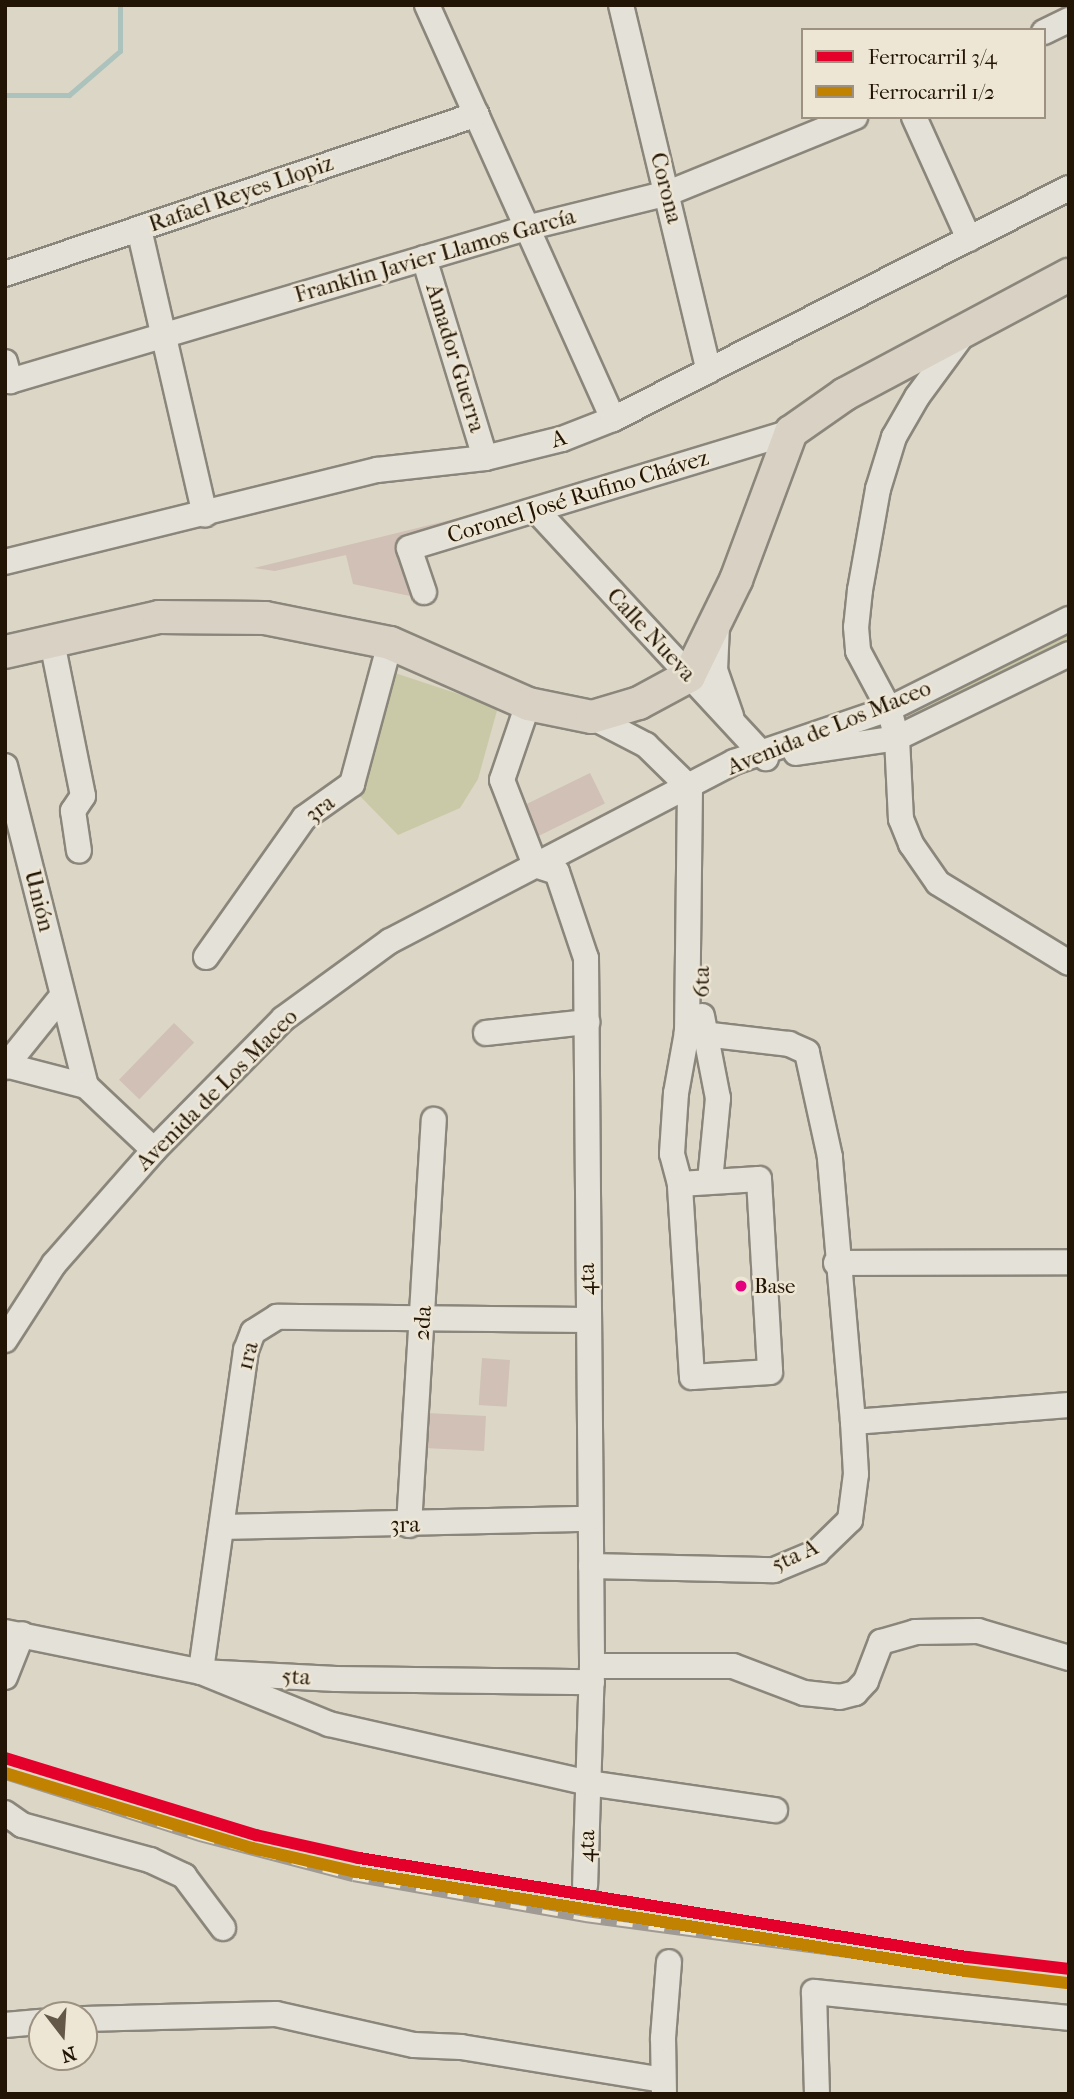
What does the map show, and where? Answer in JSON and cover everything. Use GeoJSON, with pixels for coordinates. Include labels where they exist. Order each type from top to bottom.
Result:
{"type":"FeatureCollection","features":[{"type":"Feature","properties":{"kind":"main road","name":"Coronel José Rufino Chávez"},"geometry":{"type":"LineString","coordinates":[[791,432],[845,394],[1069,275]]}},
{"type":"Feature","properties":{"kind":"main road"},"geometry":{"type":"LineString","coordinates":[[5,652],[159,617],[265,618],[390,643],[528,705],[592,717],[639,703],[689,676],[717,624],[791,432]]}},
{"type":"Feature","properties":{"kind":"street"},"geometry":{"type":"LineString","coordinates":[[427,5],[530,227],[613,419]]}},
{"type":"Feature","properties":{"kind":"street","name":"Corona"},"geometry":{"type":"LineString","coordinates":[[621,5],[709,371]]}},
{"type":"Feature","properties":{"kind":"street"},"geometry":{"type":"LineString","coordinates":[[1046,31],[1069,20]]}},
{"type":"Feature","properties":{"kind":"street","name":"Rafael Reyes Llopiz"},"geometry":{"type":"LineString","coordinates":[[5,274],[477,114]]}},
{"type":"Feature","properties":{"kind":"street","name":"Franklin Javier Llamos García"},"geometry":{"type":"LineString","coordinates":[[8,371],[164,335],[530,227],[668,193],[850,119]]}},
{"type":"Feature","properties":{"kind":"street"},"geometry":{"type":"LineString","coordinates":[[915,119],[970,239]]}},
{"type":"Feature","properties":{"kind":"street","name":"A"},"geometry":{"type":"LineString","coordinates":[[5,562],[377,470],[485,458],[562,439],[613,419],[1069,188]]}},
{"type":"Feature","properties":{"kind":"street"},"geometry":{"type":"LineString","coordinates":[[139,229],[205,514]]}},
{"type":"Feature","properties":{"kind":"street","name":"Amador Guerra"},"geometry":{"type":"LineString","coordinates":[[424,258],[485,458]]}},
{"type":"Feature","properties":{"kind":"street"},"geometry":{"type":"LineString","coordinates":[[969,327],[916,397],[894,437],[878,489],[856,627],[858,651],[889,709],[897,738],[901,819],[911,844],[938,883],[1069,963]]}},
{"type":"Feature","properties":{"kind":"street","name":"Coronel José Rufino Chávez"},"geometry":{"type":"LineString","coordinates":[[424,592],[409,548],[791,432]]}},
{"type":"Feature","properties":{"kind":"street","name":"Calle Nueva"},"geometry":{"type":"LineString","coordinates":[[537,511],[762,755]]}},
{"type":"Feature","properties":{"kind":"street","name":"Avenida de Los Maceo"},"geometry":{"type":"LineString","coordinates":[[5,1340],[54,1264],[154,1150],[283,1019],[390,940],[696,784],[762,755],[889,709],[1069,620]]}},
{"type":"Feature","properties":{"kind":"street"},"geometry":{"type":"LineString","coordinates":[[717,624],[715,670],[735,726]]}},
{"type":"Feature","properties":{"kind":"street"},"geometry":{"type":"LineString","coordinates":[[52,642],[83,796],[73,811],[79,851]]}},
{"type":"Feature","properties":{"kind":"street","name":"3ra"},"geometry":{"type":"LineString","coordinates":[[206,957],[304,818],[352,784],[390,643]]}},
{"type":"Feature","properties":{"kind":"street","name":"Avenida de Los Maceo"},"geometry":{"type":"LineString","coordinates":[[762,755],[897,738],[1069,654]]}},
{"type":"Feature","properties":{"kind":"street"},"geometry":{"type":"LineString","coordinates":[[528,705],[502,780],[535,865]]}},
{"type":"Feature","properties":{"kind":"street"},"geometry":{"type":"LineString","coordinates":[[592,717],[646,745],[696,784]]}},
{"type":"Feature","properties":{"kind":"street","name":"Unión"},"geometry":{"type":"LineString","coordinates":[[5,766],[86,1086]]}},
{"type":"Feature","properties":{"kind":"street","name":"6ta"},"geometry":{"type":"LineString","coordinates":[[694,1032],[718,1098],[710,1181],[759,1179],[771,1372],[692,1377],[680,1184],[673,1154],[676,1093],[694,1032],[696,784]]}},
{"type":"Feature","properties":{"kind":"street","name":"4ta"},"geometry":{"type":"LineString","coordinates":[[535,865],[557,873],[586,958],[586,1320],[592,1674],[585,1885]]}},
{"type":"Feature","properties":{"kind":"street"},"geometry":{"type":"LineString","coordinates":[[62,996],[6,1066],[86,1086],[154,1150]]}},
{"type":"Feature","properties":{"kind":"street"},"geometry":{"type":"LineString","coordinates":[[486,1033],[587,1023]]}},
{"type":"Feature","properties":{"kind":"street","name":"5ta A"},"geometry":{"type":"LineString","coordinates":[[591,1566],[774,1570],[817,1552],[850,1520],[856,1474],[836,1263],[830,1157],[807,1052],[789,1044],[694,1032]]}},
{"type":"Feature","properties":{"kind":"street","name":"2da"},"geometry":{"type":"LineString","coordinates":[[409,1525],[434,1120]]}},
{"type":"Feature","properties":{"kind":"street"},"geometry":{"type":"LineString","coordinates":[[680,1184],[710,1181]]}},
{"type":"Feature","properties":{"kind":"street"},"geometry":{"type":"LineString","coordinates":[[836,1263],[1069,1262]]}},
{"type":"Feature","properties":{"kind":"street","name":"1ra"},"geometry":{"type":"LineString","coordinates":[[201,1672],[246,1350],[253,1332],[277,1317],[586,1320]]}},
{"type":"Feature","properties":{"kind":"street"},"geometry":{"type":"LineString","coordinates":[[853,1422],[1069,1405]]}},
{"type":"Feature","properties":{"kind":"street","name":"3ra"},"geometry":{"type":"LineString","coordinates":[[222,1527],[588,1519]]}},
{"type":"Feature","properties":{"kind":"street","name":"5ta"},"geometry":{"type":"LineString","coordinates":[[14,1633],[201,1672],[336,1679],[592,1674],[733,1666],[804,1693],[840,1697],[855,1693],[866,1681],[881,1642],[915,1632],[978,1631],[1069,1658]]}},
{"type":"Feature","properties":{"kind":"street"},"geometry":{"type":"LineString","coordinates":[[5,1677],[14,1633]]}},
{"type":"Feature","properties":{"kind":"street"},"geometry":{"type":"LineString","coordinates":[[201,1672],[330,1724],[589,1783],[775,1810]]}},
{"type":"Feature","properties":{"kind":"street"},"geometry":{"type":"LineString","coordinates":[[5,1813],[22,1825],[150,1860],[184,1876],[223,1928]]}},
{"type":"Feature","properties":{"kind":"street"},"geometry":{"type":"LineString","coordinates":[[98,2019],[276,2014],[414,2045],[461,2047],[663,2087],[669,1962]]}},
{"type":"Feature","properties":{"kind":"street"},"geometry":{"type":"LineString","coordinates":[[817,2094],[814,1992],[1069,2018]]}},
{"type":"Feature","properties":{"kind":"street"},"geometry":{"type":"LineString","coordinates":[[5,2025],[28,2023]]}},
{"type":"Feature","properties":{"kind":"green space"},"geometry":{"type":"Polygon","coordinates":[[[1069,630],[1069,648],[910,720],[906,715],[907,709],[1069,630]]]}},
{"type":"Feature","properties":{"kind":"green space"},"geometry":{"type":"Polygon","coordinates":[[[389,671],[498,707],[478,779],[460,808],[398,835],[355,791],[389,671]]]}},
{"type":"Feature","properties":{"kind":"building"},"geometry":{"type":"Polygon","coordinates":[[[491,510],[493,519],[398,542],[415,597],[353,584],[346,555],[275,571],[254,568],[491,510]]]}},
{"type":"Feature","properties":{"kind":"building"},"geometry":{"type":"Polygon","coordinates":[[[590,773],[605,804],[537,836],[523,806],[590,773]]]}},
{"type":"Feature","properties":{"kind":"building"},"geometry":{"type":"Polygon","coordinates":[[[174,1023],[194,1042],[139,1099],[119,1080],[174,1023]]]}},
{"type":"Feature","properties":{"kind":"building"},"geometry":{"type":"Polygon","coordinates":[[[482,1358],[510,1360],[507,1407],[479,1405],[482,1358]]]}},
{"type":"Feature","properties":{"kind":"building"},"geometry":{"type":"Polygon","coordinates":[[[427,1413],[486,1416],[484,1451],[425,1448],[427,1413]]]}},
{"type":"Feature","properties":{"kind":"waterway"},"geometry":{"type":"LineString","coordinates":[[5,95],[69,95],[120,51],[120,5]]}},
{"type":"Feature","properties":{"kind":"railway"},"geometry":{"type":"LineString","coordinates":[[5,1776],[199,1838],[353,1878],[585,1919],[1069,1984]]}},
{"type":"Feature","properties":{"kind":"rail line","name":"3/4"},"geometry":{"type":"LineString","coordinates":[[5,1758],[256,1835],[359,1858],[967,1957],[1069,1969]]}},
{"type":"Feature","properties":{"kind":"rail line","name":"1/2"},"geometry":{"type":"LineString","coordinates":[[5,1773],[252,1848],[356,1872],[965,1971],[1067,1983]]}},
{"type":"Feature","properties":{"kind":"place","name":"Base"},"geometry":{"type":"Point","coordinates":[741,1286]}}]}
